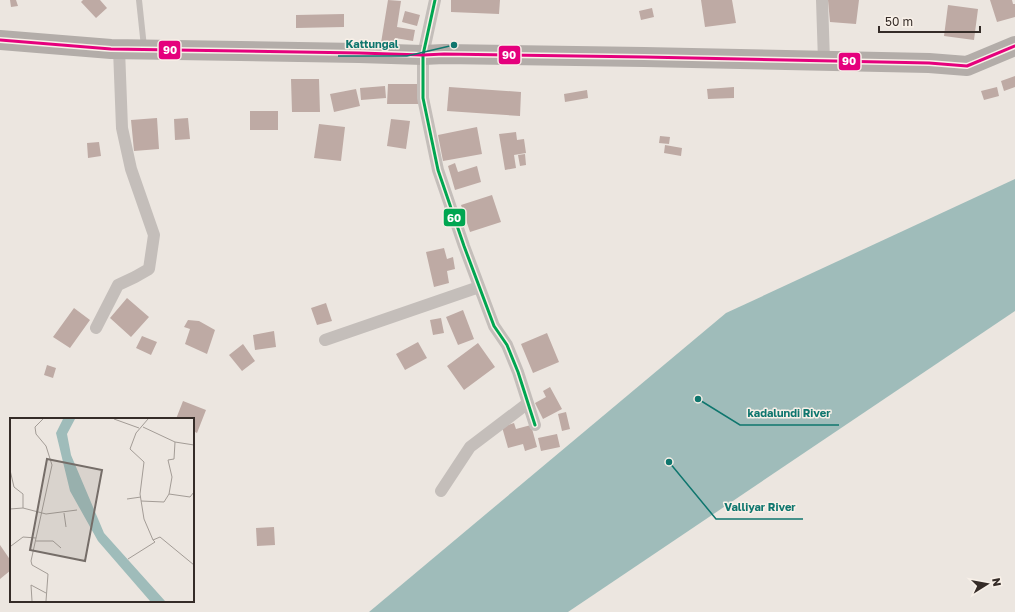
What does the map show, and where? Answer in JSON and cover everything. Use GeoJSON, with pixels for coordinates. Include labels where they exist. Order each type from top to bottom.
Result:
{"type":"FeatureCollection","features":[{"type":"Feature","properties":{"kind":"main road"},"geometry":{"type":"LineString","coordinates":[[0,40],[119,49],[824,61],[967,66],[1015,46]]}},
{"type":"Feature","properties":{"kind":"street"},"geometry":{"type":"LineString","coordinates":[[435,0],[423,55],[422,98],[438,170],[479,287],[494,326],[510,352],[535,425]]}},
{"type":"Feature","properties":{"kind":"street"},"geometry":{"type":"LineString","coordinates":[[822,0],[824,61]]}},
{"type":"Feature","properties":{"kind":"street"},"geometry":{"type":"LineString","coordinates":[[96,328],[118,285],[149,269],[154,235],[131,169],[122,128],[119,49]]}},
{"type":"Feature","properties":{"kind":"street"},"geometry":{"type":"LineString","coordinates":[[325,340],[479,287]]}},
{"type":"Feature","properties":{"kind":"street"},"geometry":{"type":"LineString","coordinates":[[441,491],[470,448],[528,403]]}},
{"type":"Feature","properties":{"kind":"lane"},"geometry":{"type":"LineString","coordinates":[[139,0],[144,49]]}},
{"type":"Feature","properties":{"kind":"water"},"geometry":{"type":"Polygon","coordinates":[[[1015,179],[1015,311],[568,612],[369,612],[726,313],[1015,179]]]}},
{"type":"Feature","properties":{"kind":"building"},"geometry":{"type":"Polygon","coordinates":[[[10,0],[16,0],[18,6],[11,7],[10,0]]]}},
{"type":"Feature","properties":{"kind":"building"},"geometry":{"type":"Polygon","coordinates":[[[83,0],[100,0],[107,8],[96,18],[81,2],[83,0]]]}},
{"type":"Feature","properties":{"kind":"building"},"geometry":{"type":"Polygon","coordinates":[[[388,0],[401,1],[397,27],[415,30],[413,41],[395,38],[394,45],[381,43],[388,0]]]}},
{"type":"Feature","properties":{"kind":"building"},"geometry":{"type":"Polygon","coordinates":[[[451,0],[500,0],[499,14],[451,12],[451,0]]]}},
{"type":"Feature","properties":{"kind":"building"},"geometry":{"type":"Polygon","coordinates":[[[701,0],[732,0],[736,23],[705,27],[701,0]]]}},
{"type":"Feature","properties":{"kind":"building"},"geometry":{"type":"Polygon","coordinates":[[[828,0],[859,0],[856,24],[830,22],[828,0]]]}},
{"type":"Feature","properties":{"kind":"building"},"geometry":{"type":"Polygon","coordinates":[[[990,0],[1012,0],[1013,4],[1015,4],[1015,17],[997,22],[990,0]]]}},
{"type":"Feature","properties":{"kind":"building"},"geometry":{"type":"Polygon","coordinates":[[[948,5],[978,9],[974,40],[944,36],[948,5]]]}},
{"type":"Feature","properties":{"kind":"building"},"geometry":{"type":"Polygon","coordinates":[[[652,8],[654,17],[641,20],[639,11],[652,8]]]}},
{"type":"Feature","properties":{"kind":"building"},"geometry":{"type":"Polygon","coordinates":[[[405,11],[420,15],[417,26],[402,22],[405,11]]]}},
{"type":"Feature","properties":{"kind":"building"},"geometry":{"type":"Polygon","coordinates":[[[344,14],[344,27],[296,28],[296,15],[344,14]]]}},
{"type":"Feature","properties":{"kind":"building"},"geometry":{"type":"Polygon","coordinates":[[[1015,76],[1015,87],[1004,91],[1001,81],[1015,76]]]}},
{"type":"Feature","properties":{"kind":"building"},"geometry":{"type":"Polygon","coordinates":[[[291,79],[319,79],[320,112],[292,112],[291,79]]]}},
{"type":"Feature","properties":{"kind":"building"},"geometry":{"type":"Polygon","coordinates":[[[388,84],[418,84],[418,104],[387,104],[388,84]]]}},
{"type":"Feature","properties":{"kind":"building"},"geometry":{"type":"Polygon","coordinates":[[[385,86],[386,98],[361,100],[360,88],[385,86]]]}},
{"type":"Feature","properties":{"kind":"building"},"geometry":{"type":"Polygon","coordinates":[[[449,87],[521,92],[520,116],[447,111],[449,87]]]}},
{"type":"Feature","properties":{"kind":"building"},"geometry":{"type":"Polygon","coordinates":[[[734,87],[734,98],[708,99],[707,89],[734,87]]]}},
{"type":"Feature","properties":{"kind":"building"},"geometry":{"type":"Polygon","coordinates":[[[997,87],[999,96],[984,100],[981,91],[997,87]]]}},
{"type":"Feature","properties":{"kind":"building"},"geometry":{"type":"Polygon","coordinates":[[[356,89],[360,106],[334,112],[330,94],[356,89]]]}},
{"type":"Feature","properties":{"kind":"building"},"geometry":{"type":"Polygon","coordinates":[[[587,90],[588,98],[565,102],[564,94],[587,90]]]}},
{"type":"Feature","properties":{"kind":"building"},"geometry":{"type":"Polygon","coordinates":[[[250,111],[278,111],[278,130],[250,130],[250,111]]]}},
{"type":"Feature","properties":{"kind":"building"},"geometry":{"type":"Polygon","coordinates":[[[157,118],[159,149],[134,151],[131,120],[157,118]]]}},
{"type":"Feature","properties":{"kind":"building"},"geometry":{"type":"Polygon","coordinates":[[[188,118],[190,139],[175,140],[174,119],[188,118]]]}},
{"type":"Feature","properties":{"kind":"building"},"geometry":{"type":"Polygon","coordinates":[[[391,119],[410,121],[406,149],[387,146],[391,119]]]}},
{"type":"Feature","properties":{"kind":"building"},"geometry":{"type":"Polygon","coordinates":[[[319,124],[345,127],[341,161],[314,158],[319,124]]]}},
{"type":"Feature","properties":{"kind":"building"},"geometry":{"type":"Polygon","coordinates":[[[477,127],[482,154],[443,161],[438,135],[477,127]]]}},
{"type":"Feature","properties":{"kind":"building"},"geometry":{"type":"Polygon","coordinates":[[[516,132],[517,140],[524,139],[526,153],[514,155],[516,168],[505,170],[499,134],[516,132]]]}},
{"type":"Feature","properties":{"kind":"building"},"geometry":{"type":"Polygon","coordinates":[[[660,136],[670,137],[669,144],[659,143],[660,136]]]}},
{"type":"Feature","properties":{"kind":"building"},"geometry":{"type":"Polygon","coordinates":[[[99,142],[101,156],[88,158],[87,143],[99,142]]]}},
{"type":"Feature","properties":{"kind":"building"},"geometry":{"type":"Polygon","coordinates":[[[665,145],[682,148],[681,156],[664,153],[665,145]]]}},
{"type":"Feature","properties":{"kind":"building"},"geometry":{"type":"Polygon","coordinates":[[[525,154],[526,165],[520,166],[518,155],[525,154]]]}},
{"type":"Feature","properties":{"kind":"building"},"geometry":{"type":"Polygon","coordinates":[[[455,163],[458,172],[477,166],[481,182],[455,190],[448,166],[455,163]]]}},
{"type":"Feature","properties":{"kind":"building"},"geometry":{"type":"Polygon","coordinates":[[[492,195],[501,222],[470,232],[461,205],[492,195]]]}},
{"type":"Feature","properties":{"kind":"building"},"geometry":{"type":"Polygon","coordinates":[[[444,248],[447,259],[453,257],[455,269],[447,271],[449,283],[434,287],[426,252],[444,248]]]}},
{"type":"Feature","properties":{"kind":"building"},"geometry":{"type":"Polygon","coordinates":[[[127,298],[149,317],[131,337],[110,318],[127,298]]]}},
{"type":"Feature","properties":{"kind":"building"},"geometry":{"type":"Polygon","coordinates":[[[326,303],[332,321],[317,325],[311,308],[326,303]]]}},
{"type":"Feature","properties":{"kind":"building"},"geometry":{"type":"Polygon","coordinates":[[[74,308],[90,320],[70,348],[53,337],[74,308]]]}},
{"type":"Feature","properties":{"kind":"building"},"geometry":{"type":"Polygon","coordinates":[[[463,310],[474,339],[458,345],[446,317],[463,310]]]}},
{"type":"Feature","properties":{"kind":"building"},"geometry":{"type":"Polygon","coordinates":[[[441,318],[444,333],[433,335],[430,320],[441,318]]]}},
{"type":"Feature","properties":{"kind":"building"},"geometry":{"type":"Polygon","coordinates":[[[188,320],[199,321],[215,330],[207,354],[185,344],[190,329],[184,327],[188,320]]]}},
{"type":"Feature","properties":{"kind":"building"},"geometry":{"type":"Polygon","coordinates":[[[274,331],[276,347],[255,350],[253,335],[274,331]]]}},
{"type":"Feature","properties":{"kind":"building"},"geometry":{"type":"Polygon","coordinates":[[[547,333],[559,362],[533,373],[521,344],[547,333]]]}},
{"type":"Feature","properties":{"kind":"building"},"geometry":{"type":"Polygon","coordinates":[[[142,336],[157,342],[151,355],[136,348],[142,336]]]}},
{"type":"Feature","properties":{"kind":"building"},"geometry":{"type":"Polygon","coordinates":[[[418,342],[427,358],[405,370],[396,354],[418,342]]]}},
{"type":"Feature","properties":{"kind":"building"},"geometry":{"type":"Polygon","coordinates":[[[478,343],[495,367],[464,390],[447,366],[478,343]]]}},
{"type":"Feature","properties":{"kind":"building"},"geometry":{"type":"Polygon","coordinates":[[[243,344],[255,361],[242,371],[229,355],[243,344]]]}},
{"type":"Feature","properties":{"kind":"building"},"geometry":{"type":"Polygon","coordinates":[[[47,365],[56,368],[53,378],[44,375],[47,365]]]}},
{"type":"Feature","properties":{"kind":"building"},"geometry":{"type":"Polygon","coordinates":[[[550,387],[562,409],[543,419],[535,403],[546,397],[543,391],[550,387]]]}},
{"type":"Feature","properties":{"kind":"building"},"geometry":{"type":"Polygon","coordinates":[[[183,401],[206,410],[197,433],[194,432],[194,418],[176,418],[183,401]]]}},
{"type":"Feature","properties":{"kind":"building"},"geometry":{"type":"Polygon","coordinates":[[[566,412],[570,429],[562,431],[558,414],[566,412]]]}},
{"type":"Feature","properties":{"kind":"building"},"geometry":{"type":"Polygon","coordinates":[[[514,423],[516,429],[531,425],[537,447],[525,451],[523,444],[508,448],[502,427],[514,423]]]}},
{"type":"Feature","properties":{"kind":"building"},"geometry":{"type":"Polygon","coordinates":[[[557,434],[560,447],[541,451],[538,438],[557,434]]]}},
{"type":"Feature","properties":{"kind":"building"},"geometry":{"type":"Polygon","coordinates":[[[274,527],[275,545],[257,546],[256,528],[274,527]]]}},
{"type":"Feature","properties":{"kind":"building"},"geometry":{"type":"Polygon","coordinates":[[[0,545],[10,560],[10,571],[0,579],[0,545]]]}},
{"type":"Feature","properties":{"kind":"transit line","name":"60"},"geometry":{"type":"LineString","coordinates":[[435,0],[423,55],[423,98],[438,170],[464,246],[494,326],[507,345],[518,372],[535,425]]}},
{"type":"Feature","properties":{"kind":"transit line","name":"90"},"geometry":{"type":"LineString","coordinates":[[0,40],[111,49],[423,55],[644,57],[929,63],[967,66],[1015,46]]}},
{"type":"Feature","properties":{"kind":"place","name":"Kattungal"},"geometry":{"type":"Point","coordinates":[454,45]}},
{"type":"Feature","properties":{"kind":"place","name":"kadalundi River"},"geometry":{"type":"Point","coordinates":[698,399]}},
{"type":"Feature","properties":{"kind":"place","name":"Valliyar River"},"geometry":{"type":"Point","coordinates":[669,462]}}]}
